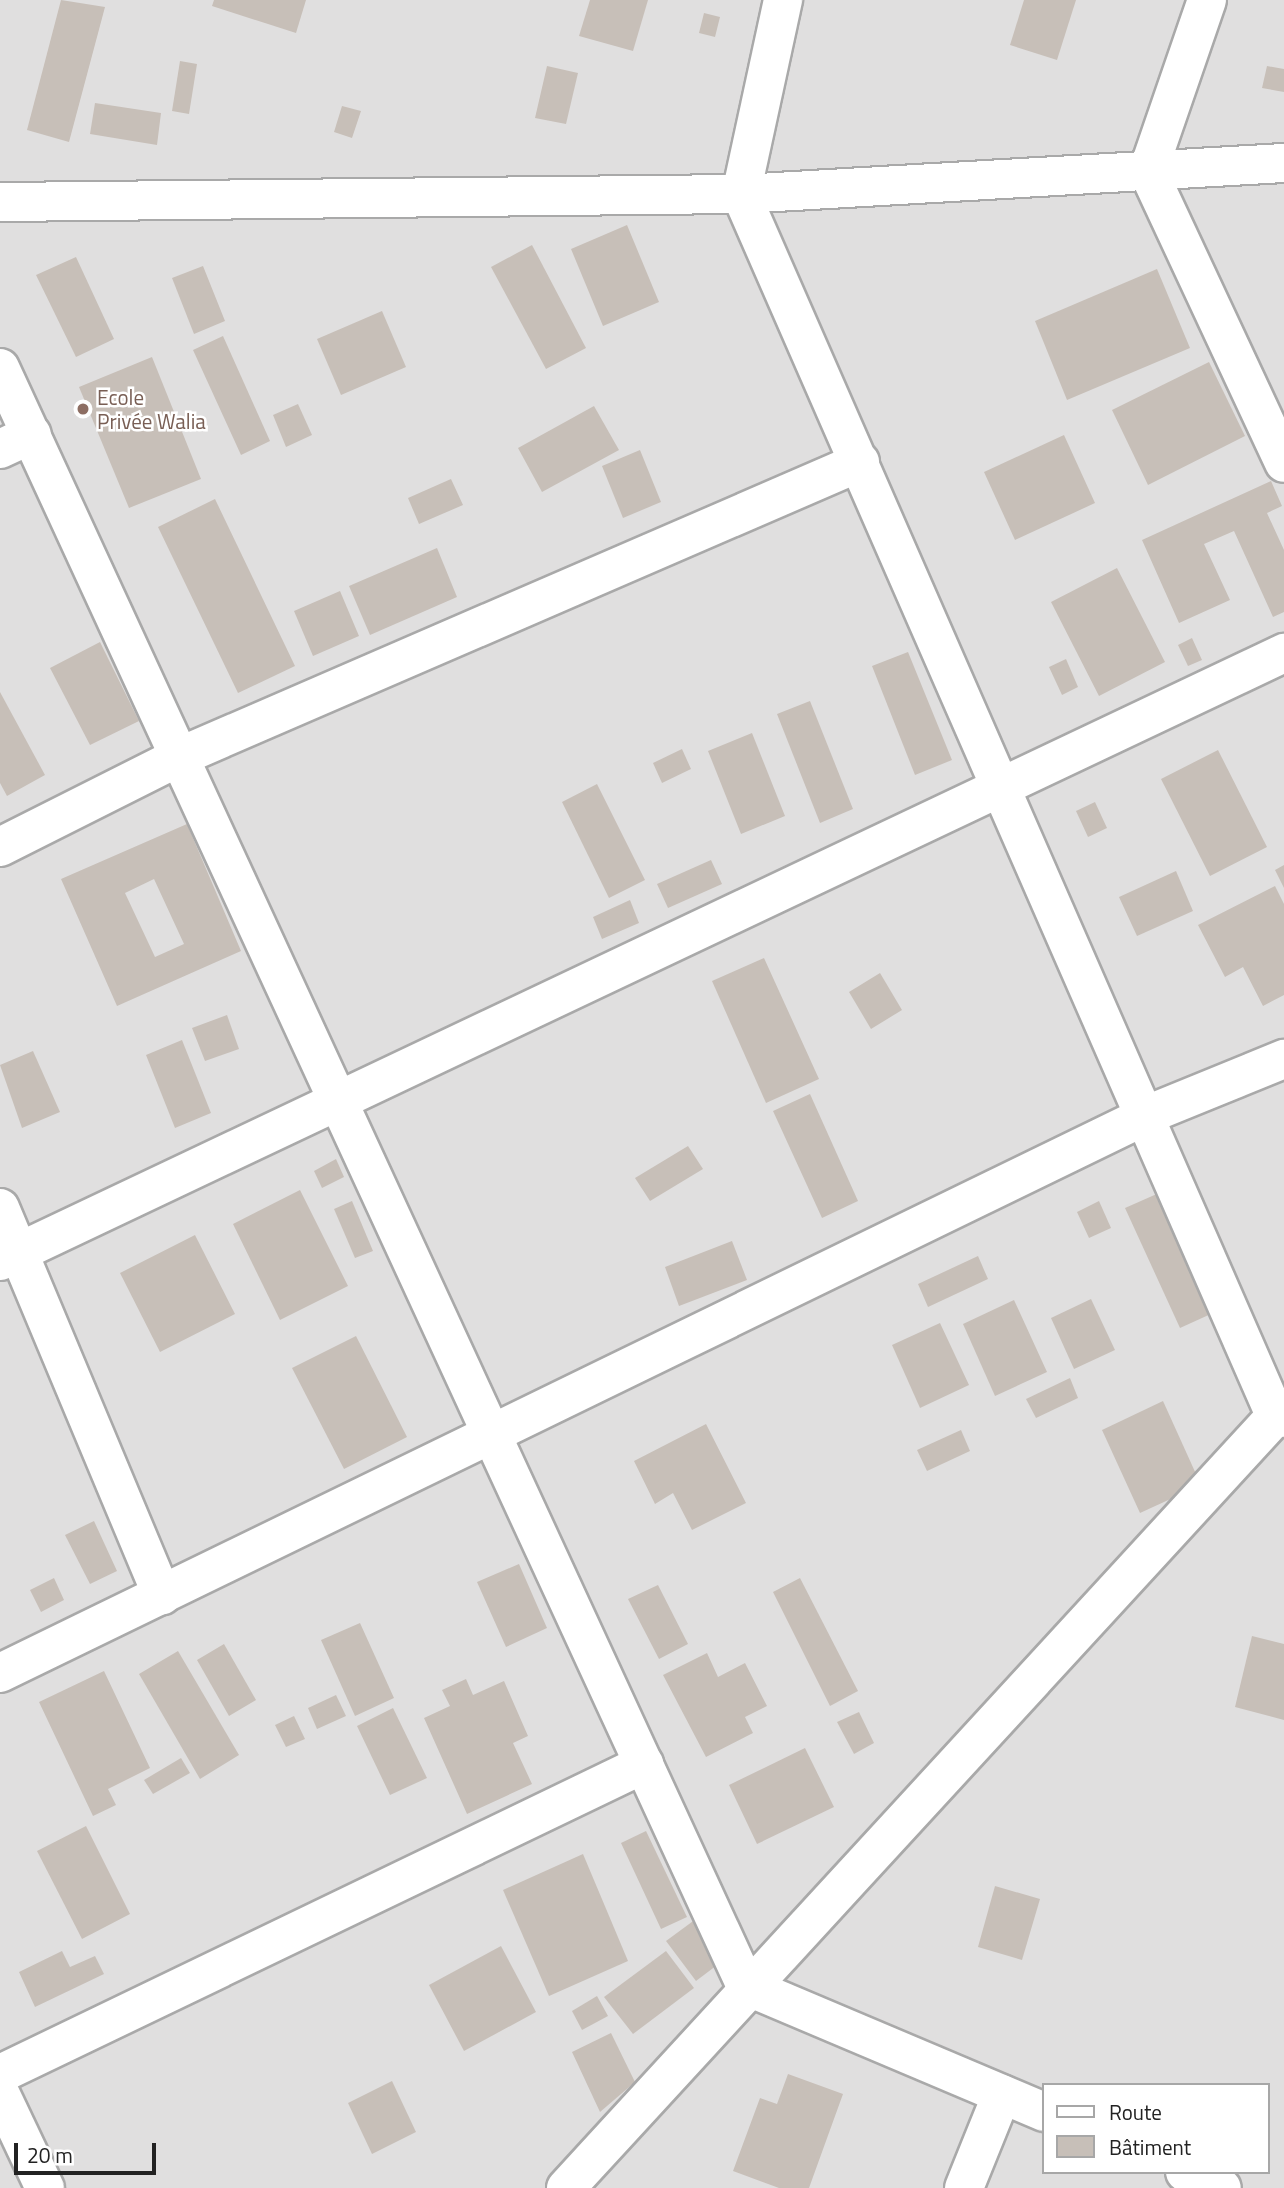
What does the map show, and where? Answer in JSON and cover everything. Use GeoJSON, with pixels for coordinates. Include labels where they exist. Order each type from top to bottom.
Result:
{"type":"FeatureCollection","features":[{"type":"Feature","properties":{"kind":"street"},"geometry":{"type":"LineString","coordinates":[[566,2188],[746,1986],[1281,1413],[741,194],[783,0]]}},
{"type":"Feature","properties":{"kind":"street"},"geometry":{"type":"LineString","coordinates":[[1207,0],[1148,171],[1284,463]]}},
{"type":"Feature","properties":{"kind":"street"},"geometry":{"type":"LineString","coordinates":[[0,202],[741,194],[1284,163]]}},
{"type":"Feature","properties":{"kind":"street"},"geometry":{"type":"LineString","coordinates":[[0,368],[16,441],[180,756],[746,1986],[1042,2111]]}},
{"type":"Feature","properties":{"kind":"street"},"geometry":{"type":"LineString","coordinates":[[0,847],[180,756],[860,463]]}},
{"type":"Feature","properties":{"kind":"street"},"geometry":{"type":"LineString","coordinates":[[9,1256],[340,1101],[1002,783],[1284,653]]}},
{"type":"Feature","properties":{"kind":"street"},"geometry":{"type":"LineString","coordinates":[[0,1673],[494,1437],[1149,1114],[1284,1059]]}},
{"type":"Feature","properties":{"kind":"street"},"geometry":{"type":"LineString","coordinates":[[0,1208],[9,1256],[162,1596]]}},
{"type":"Feature","properties":{"kind":"street"},"geometry":{"type":"LineString","coordinates":[[0,2074],[645,1764]]}},
{"type":"Feature","properties":{"kind":"street"},"geometry":{"type":"LineString","coordinates":[[0,2093],[45,2188]]}},
{"type":"Feature","properties":{"kind":"street"},"geometry":{"type":"LineString","coordinates":[[964,2188],[1002,2094]]}},
{"type":"Feature","properties":{"kind":"street"},"geometry":{"type":"LineString","coordinates":[[1190,2174],[1222,2188]]}},
{"type":"Feature","properties":{"kind":"shaded area"},"geometry":{"type":"Polygon","coordinates":[[[0,0],[1284,0],[1284,2188],[0,2188],[0,0]]]}},
{"type":"Feature","properties":{"kind":"building"},"geometry":{"type":"Polygon","coordinates":[[[61,0],[105,7],[69,142],[27,130],[61,0]]]}},
{"type":"Feature","properties":{"kind":"building"},"geometry":{"type":"Polygon","coordinates":[[[214,0],[306,0],[296,33],[212,6],[214,0]]]}},
{"type":"Feature","properties":{"kind":"building"},"geometry":{"type":"Polygon","coordinates":[[[590,0],[648,0],[633,51],[579,36],[590,0]]]}},
{"type":"Feature","properties":{"kind":"building"},"geometry":{"type":"Polygon","coordinates":[[[1024,0],[1076,0],[1057,60],[1010,45],[1024,0]]]}},
{"type":"Feature","properties":{"kind":"building"},"geometry":{"type":"Polygon","coordinates":[[[704,13],[720,17],[715,37],[699,33],[704,13]]]}},
{"type":"Feature","properties":{"kind":"building"},"geometry":{"type":"Polygon","coordinates":[[[180,61],[197,64],[189,114],[172,111],[180,61]]]}},
{"type":"Feature","properties":{"kind":"building"},"geometry":{"type":"Polygon","coordinates":[[[547,66],[578,73],[566,124],[535,118],[547,66]]]}},
{"type":"Feature","properties":{"kind":"building"},"geometry":{"type":"Polygon","coordinates":[[[1267,66],[1284,69],[1284,92],[1262,88],[1267,66]]]}},
{"type":"Feature","properties":{"kind":"building"},"geometry":{"type":"Polygon","coordinates":[[[95,103],[161,113],[157,145],[90,134],[95,103]]]}},
{"type":"Feature","properties":{"kind":"building"},"geometry":{"type":"Polygon","coordinates":[[[342,106],[361,111],[352,138],[334,132],[342,106]]]}},
{"type":"Feature","properties":{"kind":"building"},"geometry":{"type":"Polygon","coordinates":[[[627,225],[659,302],[603,326],[571,249],[627,225]]]}},
{"type":"Feature","properties":{"kind":"building"},"geometry":{"type":"Polygon","coordinates":[[[532,245],[586,348],[546,369],[491,267],[532,245]]]}},
{"type":"Feature","properties":{"kind":"building"},"geometry":{"type":"Polygon","coordinates":[[[76,257],[114,339],[76,357],[36,275],[76,257]]]}},
{"type":"Feature","properties":{"kind":"building"},"geometry":{"type":"Polygon","coordinates":[[[203,266],[225,321],[194,334],[172,278],[203,266]]]}},
{"type":"Feature","properties":{"kind":"building"},"geometry":{"type":"Polygon","coordinates":[[[1157,269],[1190,348],[1067,400],[1035,321],[1157,269]]]}},
{"type":"Feature","properties":{"kind":"building"},"geometry":{"type":"Polygon","coordinates":[[[382,311],[406,367],[341,395],[317,339],[382,311]]]}},
{"type":"Feature","properties":{"kind":"building"},"geometry":{"type":"Polygon","coordinates":[[[223,336],[270,441],[241,455],[193,350],[223,336]]]}},
{"type":"Feature","properties":{"kind":"building"},"geometry":{"type":"Polygon","coordinates":[[[152,357],[201,479],[129,508],[79,387],[152,357]]]}},
{"type":"Feature","properties":{"kind":"building"},"geometry":{"type":"Polygon","coordinates":[[[1209,362],[1245,436],[1148,485],[1112,410],[1209,362]]]}},
{"type":"Feature","properties":{"kind":"building"},"geometry":{"type":"Polygon","coordinates":[[[298,404],[312,435],[286,447],[273,415],[298,404]]]}},
{"type":"Feature","properties":{"kind":"building"},"geometry":{"type":"Polygon","coordinates":[[[594,406],[619,450],[542,492],[518,448],[594,406]]]}},
{"type":"Feature","properties":{"kind":"building"},"geometry":{"type":"Polygon","coordinates":[[[1064,435],[1095,503],[1015,540],[984,472],[1064,435]]]}},
{"type":"Feature","properties":{"kind":"building"},"geometry":{"type":"Polygon","coordinates":[[[640,450],[661,502],[623,518],[602,466],[640,450]]]}},
{"type":"Feature","properties":{"kind":"building"},"geometry":{"type":"Polygon","coordinates":[[[451,479],[463,505],[419,524],[408,498],[451,479]]]}},
{"type":"Feature","properties":{"kind":"building"},"geometry":{"type":"Polygon","coordinates":[[[1271,481],[1282,506],[1267,513],[1284,550],[1284,612],[1273,617],[1234,531],[1204,544],[1230,600],[1179,623],[1142,540],[1271,481]]]}},
{"type":"Feature","properties":{"kind":"building"},"geometry":{"type":"Polygon","coordinates":[[[215,499],[295,666],[238,693],[158,527],[215,499]]]}},
{"type":"Feature","properties":{"kind":"building"},"geometry":{"type":"Polygon","coordinates":[[[437,548],[457,597],[370,635],[349,586],[437,548]]]}},
{"type":"Feature","properties":{"kind":"building"},"geometry":{"type":"Polygon","coordinates":[[[1117,568],[1165,662],[1099,696],[1051,602],[1117,568]]]}},
{"type":"Feature","properties":{"kind":"building"},"geometry":{"type":"Polygon","coordinates":[[[340,591],[359,636],[313,656],[294,611],[340,591]]]}},
{"type":"Feature","properties":{"kind":"building"},"geometry":{"type":"Polygon","coordinates":[[[1192,638],[1202,660],[1188,666],[1178,645],[1192,638]]]}},
{"type":"Feature","properties":{"kind":"building"},"geometry":{"type":"Polygon","coordinates":[[[100,642],[139,721],[90,745],[50,668],[100,642]]]}},
{"type":"Feature","properties":{"kind":"building"},"geometry":{"type":"Polygon","coordinates":[[[908,652],[952,760],[915,775],[872,666],[908,652]]]}},
{"type":"Feature","properties":{"kind":"building"},"geometry":{"type":"Polygon","coordinates":[[[1066,659],[1078,687],[1062,695],[1049,667],[1066,659]]]}},
{"type":"Feature","properties":{"kind":"building"},"geometry":{"type":"Polygon","coordinates":[[[0,692],[45,775],[7,796],[0,783],[0,692]]]}},
{"type":"Feature","properties":{"kind":"building"},"geometry":{"type":"Polygon","coordinates":[[[810,701],[853,809],[820,823],[777,714],[810,701]]]}},
{"type":"Feature","properties":{"kind":"building"},"geometry":{"type":"Polygon","coordinates":[[[752,733],[785,816],[741,834],[708,751],[752,733]]]}},
{"type":"Feature","properties":{"kind":"building"},"geometry":{"type":"Polygon","coordinates":[[[682,749],[691,769],[662,783],[653,763],[682,749]]]}},
{"type":"Feature","properties":{"kind":"building"},"geometry":{"type":"Polygon","coordinates":[[[1218,750],[1267,847],[1210,876],[1161,779],[1218,750]]]}},
{"type":"Feature","properties":{"kind":"building"},"geometry":{"type":"Polygon","coordinates":[[[597,784],[645,880],[609,898],[562,802],[597,784]]]}},
{"type":"Feature","properties":{"kind":"building"},"geometry":{"type":"Polygon","coordinates":[[[1095,802],[1107,828],[1088,837],[1076,811],[1095,802]]]}},
{"type":"Feature","properties":{"kind":"building"},"geometry":{"type":"Polygon","coordinates":[[[187,824],[241,951],[117,1006],[61,879],[187,824]],[[154,879],[125,893],[155,957],[184,944],[154,879]]]}},
{"type":"Feature","properties":{"kind":"building"},"geometry":{"type":"Polygon","coordinates":[[[711,860],[722,884],[668,908],[657,884],[711,860]]]}},
{"type":"Feature","properties":{"kind":"building"},"geometry":{"type":"Polygon","coordinates":[[[1284,865],[1284,888],[1275,870],[1284,865]]]}},
{"type":"Feature","properties":{"kind":"building"},"geometry":{"type":"Polygon","coordinates":[[[1176,871],[1193,911],[1137,936],[1119,897],[1176,871]]]}},
{"type":"Feature","properties":{"kind":"building"},"geometry":{"type":"Polygon","coordinates":[[[1275,886],[1284,904],[1284,995],[1263,1006],[1243,967],[1225,977],[1198,925],[1275,886]]]}},
{"type":"Feature","properties":{"kind":"building"},"geometry":{"type":"Polygon","coordinates":[[[630,900],[639,923],[602,939],[593,917],[630,900]]]}},
{"type":"Feature","properties":{"kind":"building"},"geometry":{"type":"Polygon","coordinates":[[[764,958],[819,1079],[766,1103],[712,981],[764,958]]]}},
{"type":"Feature","properties":{"kind":"building"},"geometry":{"type":"Polygon","coordinates":[[[880,973],[902,1010],[871,1029],[849,992],[880,973]]]}},
{"type":"Feature","properties":{"kind":"building"},"geometry":{"type":"Polygon","coordinates":[[[227,1015],[239,1049],[205,1061],[192,1028],[227,1015]]]}},
{"type":"Feature","properties":{"kind":"building"},"geometry":{"type":"Polygon","coordinates":[[[182,1040],[211,1113],[175,1128],[146,1055],[182,1040]]]}},
{"type":"Feature","properties":{"kind":"building"},"geometry":{"type":"Polygon","coordinates":[[[33,1051],[60,1112],[22,1128],[0,1065],[33,1051]]]}},
{"type":"Feature","properties":{"kind":"building"},"geometry":{"type":"Polygon","coordinates":[[[810,1094],[858,1201],[822,1218],[773,1111],[810,1094]]]}},
{"type":"Feature","properties":{"kind":"building"},"geometry":{"type":"Polygon","coordinates":[[[688,1146],[703,1169],[650,1201],[635,1178],[688,1146]]]}},
{"type":"Feature","properties":{"kind":"building"},"geometry":{"type":"Polygon","coordinates":[[[336,1159],[344,1177],[322,1188],[314,1171],[336,1159]]]}},
{"type":"Feature","properties":{"kind":"building"},"geometry":{"type":"Polygon","coordinates":[[[300,1190],[348,1286],[280,1320],[233,1224],[300,1190]]]}},
{"type":"Feature","properties":{"kind":"building"},"geometry":{"type":"Polygon","coordinates":[[[1159,1193],[1213,1313],[1180,1328],[1125,1208],[1159,1193]]]}},
{"type":"Feature","properties":{"kind":"building"},"geometry":{"type":"Polygon","coordinates":[[[352,1201],[373,1251],[355,1258],[334,1209],[352,1201]]]}},
{"type":"Feature","properties":{"kind":"building"},"geometry":{"type":"Polygon","coordinates":[[[1099,1201],[1111,1228],[1089,1238],[1077,1212],[1099,1201]]]}},
{"type":"Feature","properties":{"kind":"building"},"geometry":{"type":"Polygon","coordinates":[[[195,1235],[235,1314],[160,1352],[120,1273],[195,1235]]]}},
{"type":"Feature","properties":{"kind":"building"},"geometry":{"type":"Polygon","coordinates":[[[732,1241],[747,1280],[679,1306],[665,1267],[732,1241]]]}},
{"type":"Feature","properties":{"kind":"building"},"geometry":{"type":"Polygon","coordinates":[[[978,1256],[988,1279],[928,1307],[918,1284],[978,1256]]]}},
{"type":"Feature","properties":{"kind":"building"},"geometry":{"type":"Polygon","coordinates":[[[1091,1299],[1115,1350],[1074,1369],[1051,1318],[1091,1299]]]}},
{"type":"Feature","properties":{"kind":"building"},"geometry":{"type":"Polygon","coordinates":[[[1014,1300],[1047,1372],[995,1396],[963,1324],[1014,1300]]]}},
{"type":"Feature","properties":{"kind":"building"},"geometry":{"type":"Polygon","coordinates":[[[940,1323],[969,1385],[920,1408],[892,1345],[940,1323]]]}},
{"type":"Feature","properties":{"kind":"building"},"geometry":{"type":"Polygon","coordinates":[[[356,1336],[407,1437],[344,1469],[292,1368],[356,1336]]]}},
{"type":"Feature","properties":{"kind":"building"},"geometry":{"type":"Polygon","coordinates":[[[1070,1378],[1078,1398],[1036,1418],[1026,1399],[1070,1378]]]}},
{"type":"Feature","properties":{"kind":"building"},"geometry":{"type":"Polygon","coordinates":[[[1163,1401],[1201,1485],[1140,1513],[1102,1430],[1163,1401]]]}},
{"type":"Feature","properties":{"kind":"building"},"geometry":{"type":"Polygon","coordinates":[[[706,1424],[746,1503],[692,1530],[673,1493],[655,1504],[634,1461],[706,1424]]]}},
{"type":"Feature","properties":{"kind":"building"},"geometry":{"type":"Polygon","coordinates":[[[961,1430],[970,1451],[927,1471],[917,1450],[961,1430]]]}},
{"type":"Feature","properties":{"kind":"building"},"geometry":{"type":"Polygon","coordinates":[[[94,1521],[117,1571],[90,1584],[65,1535],[94,1521]]]}},
{"type":"Feature","properties":{"kind":"building"},"geometry":{"type":"Polygon","coordinates":[[[519,1564],[547,1628],[506,1647],[477,1582],[519,1564]]]}},
{"type":"Feature","properties":{"kind":"building"},"geometry":{"type":"Polygon","coordinates":[[[54,1578],[64,1600],[41,1612],[30,1590],[54,1578]]]}},
{"type":"Feature","properties":{"kind":"building"},"geometry":{"type":"Polygon","coordinates":[[[800,1578],[858,1691],[830,1706],[773,1592],[800,1578]]]}},
{"type":"Feature","properties":{"kind":"building"},"geometry":{"type":"Polygon","coordinates":[[[658,1585],[688,1644],[659,1659],[628,1599],[658,1585]]]}},
{"type":"Feature","properties":{"kind":"building"},"geometry":{"type":"Polygon","coordinates":[[[360,1623],[394,1698],[355,1716],[321,1640],[360,1623]]]}},
{"type":"Feature","properties":{"kind":"building"},"geometry":{"type":"Polygon","coordinates":[[[1252,1636],[1284,1644],[1284,1720],[1235,1707],[1252,1636]]]}},
{"type":"Feature","properties":{"kind":"building"},"geometry":{"type":"Polygon","coordinates":[[[224,1644],[256,1700],[229,1716],[197,1660],[224,1644]]]}},
{"type":"Feature","properties":{"kind":"building"},"geometry":{"type":"Polygon","coordinates":[[[178,1651],[239,1755],[200,1779],[139,1674],[178,1651]]]}},
{"type":"Feature","properties":{"kind":"building"},"geometry":{"type":"Polygon","coordinates":[[[707,1653],[718,1677],[745,1663],[767,1706],[745,1717],[753,1733],[706,1757],[663,1675],[707,1653]]]}},
{"type":"Feature","properties":{"kind":"building"},"geometry":{"type":"Polygon","coordinates":[[[104,1671],[150,1768],[108,1789],[116,1805],[93,1816],[39,1702],[104,1671]]]}},
{"type":"Feature","properties":{"kind":"building"},"geometry":{"type":"Polygon","coordinates":[[[466,1679],[473,1695],[504,1681],[528,1736],[513,1743],[532,1784],[467,1814],[424,1718],[450,1706],[442,1690],[466,1679]]]}},
{"type":"Feature","properties":{"kind":"building"},"geometry":{"type":"Polygon","coordinates":[[[336,1695],[346,1716],[317,1729],[308,1708],[336,1695]]]}},
{"type":"Feature","properties":{"kind":"building"},"geometry":{"type":"Polygon","coordinates":[[[393,1708],[427,1778],[390,1795],[357,1726],[393,1708]]]}},
{"type":"Feature","properties":{"kind":"building"},"geometry":{"type":"Polygon","coordinates":[[[859,1712],[874,1743],[854,1754],[837,1722],[859,1712]]]}},
{"type":"Feature","properties":{"kind":"building"},"geometry":{"type":"Polygon","coordinates":[[[294,1716],[305,1739],[286,1747],[275,1725],[294,1716]]]}},
{"type":"Feature","properties":{"kind":"building"},"geometry":{"type":"Polygon","coordinates":[[[805,1748],[834,1807],[757,1844],[729,1785],[805,1748]]]}},
{"type":"Feature","properties":{"kind":"building"},"geometry":{"type":"Polygon","coordinates":[[[181,1758],[190,1773],[153,1794],[144,1780],[181,1758]]]}},
{"type":"Feature","properties":{"kind":"building"},"geometry":{"type":"Polygon","coordinates":[[[86,1826],[130,1914],[82,1939],[37,1851],[86,1826]]]}},
{"type":"Feature","properties":{"kind":"building"},"geometry":{"type":"Polygon","coordinates":[[[646,1831],[687,1917],[661,1929],[621,1843],[646,1831]]]}},
{"type":"Feature","properties":{"kind":"building"},"geometry":{"type":"Polygon","coordinates":[[[583,1854],[628,1961],[549,1996],[503,1890],[583,1854]]]}},
{"type":"Feature","properties":{"kind":"building"},"geometry":{"type":"Polygon","coordinates":[[[995,1886],[1040,1899],[1022,1960],[978,1947],[995,1886]]]}},
{"type":"Feature","properties":{"kind":"building"},"geometry":{"type":"Polygon","coordinates":[[[700,1916],[729,1956],[696,1981],[666,1941],[700,1916]]]}},
{"type":"Feature","properties":{"kind":"building"},"geometry":{"type":"Polygon","coordinates":[[[501,1946],[536,2012],[464,2051],[429,1985],[501,1946]]]}},
{"type":"Feature","properties":{"kind":"building"},"geometry":{"type":"Polygon","coordinates":[[[62,1951],[70,1967],[95,1956],[104,1974],[35,2007],[19,1972],[62,1951]]]}},
{"type":"Feature","properties":{"kind":"building"},"geometry":{"type":"Polygon","coordinates":[[[666,1951],[694,1988],[633,2034],[604,1997],[666,1951]]]}},
{"type":"Feature","properties":{"kind":"building"},"geometry":{"type":"Polygon","coordinates":[[[597,1996],[608,2016],[582,2030],[572,2011],[597,1996]]]}},
{"type":"Feature","properties":{"kind":"building"},"geometry":{"type":"Polygon","coordinates":[[[611,2033],[635,2082],[600,2112],[572,2052],[611,2033]]]}},
{"type":"Feature","properties":{"kind":"building"},"geometry":{"type":"Polygon","coordinates":[[[788,2074],[843,2094],[809,2188],[779,2188],[733,2171],[760,2098],[777,2104],[788,2074]]]}},
{"type":"Feature","properties":{"kind":"building"},"geometry":{"type":"Polygon","coordinates":[[[392,2081],[416,2132],[372,2154],[348,2103],[392,2081]]]}},
{"type":"Feature","properties":{"kind":"place","name":"Ecole Privée Walia"},"geometry":{"type":"Point","coordinates":[83,409]}}]}
